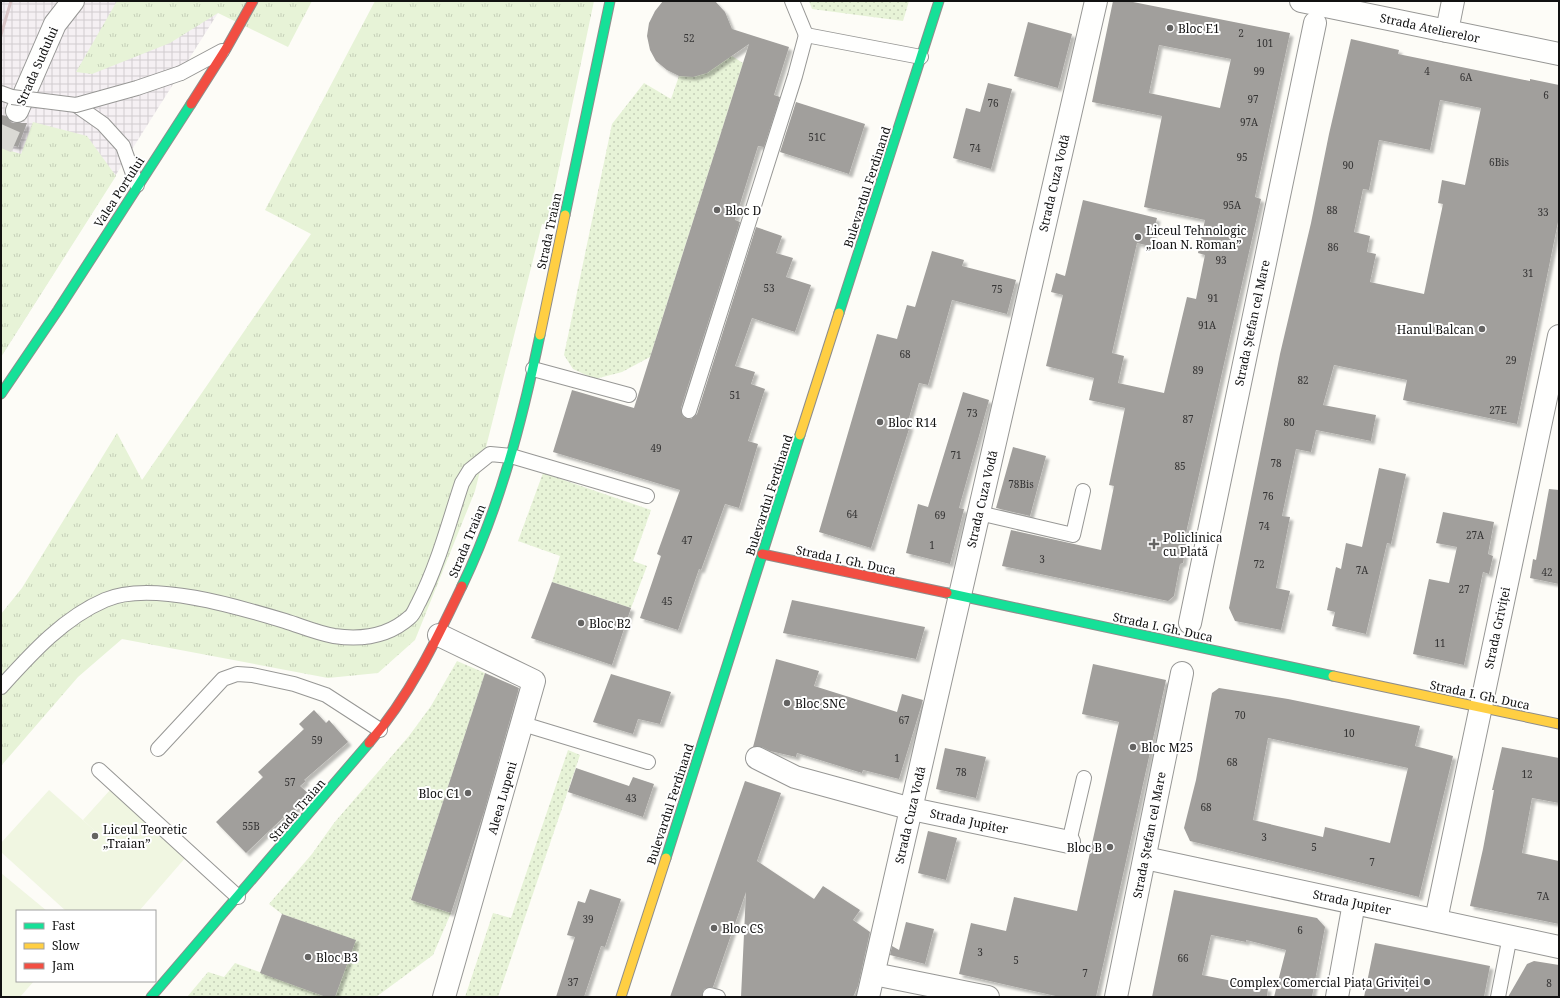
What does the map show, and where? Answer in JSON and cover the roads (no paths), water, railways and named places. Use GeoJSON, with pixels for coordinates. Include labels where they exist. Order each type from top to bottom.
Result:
{"type":"FeatureCollection","features":[{"type":"Feature","properties":{"kind":"main road","name":"Valea Portului"},"geometry":{"type":"LineString","coordinates":[[1,394],[58,310],[137,185],[226,49],[253,1]]}},
{"type":"Feature","properties":{"kind":"main road","name":"Strada Traian"},"geometry":{"type":"LineString","coordinates":[[151,997],[380,730],[428,657],[481,547],[511,456],[533,369],[610,1]]}},
{"type":"Feature","properties":{"kind":"main road","name":"Bulevardul Ferdinand"},"geometry":{"type":"LineString","coordinates":[[621,997],[939,1]]}},
{"type":"Feature","properties":{"kind":"main road","name":"Strada I. Gh. Duca"},"geometry":{"type":"LineString","coordinates":[[762,554],[1559,724]]}},
{"type":"Feature","properties":{"kind":"street","name":"Strada Sudului"},"geometry":{"type":"LineString","coordinates":[[16,111],[55,24],[73,1]]}},
{"type":"Feature","properties":{"kind":"street","name":"Strada Cuza Vodă"},"geometry":{"type":"LineString","coordinates":[[868,997],[1096,1]]}},
{"type":"Feature","properties":{"kind":"street"},"geometry":{"type":"LineString","coordinates":[[1447,31],[1453,1]]}},
{"type":"Feature","properties":{"kind":"street","name":"Strada Atelierelor"},"geometry":{"type":"LineString","coordinates":[[1313,7],[1447,31],[1559,54]]}},
{"type":"Feature","properties":{"kind":"street","name":"Strada Ștefan cel Mare"},"geometry":{"type":"LineString","coordinates":[[1190,623],[1313,7]]}},
{"type":"Feature","properties":{"kind":"street","name":"Strada Griviței"},"geometry":{"type":"LineString","coordinates":[[1436,920],[1558,348]]}},
{"type":"Feature","properties":{"kind":"street","name":"Aleea Lupeni"},"geometry":{"type":"LineString","coordinates":[[439,635],[534,681],[444,997]]}},
{"type":"Feature","properties":{"kind":"street","name":"Strada Ștefan cel Mare"},"geometry":{"type":"LineString","coordinates":[[1116,997],[1182,673]]}},
{"type":"Feature","properties":{"kind":"street","name":"Strada Jupiter"},"geometry":{"type":"LineString","coordinates":[[757,758],[795,777],[912,809],[1069,842]]}},
{"type":"Feature","properties":{"kind":"street","name":"Strada Jupiter"},"geometry":{"type":"LineString","coordinates":[[1145,858],[1559,947]]}},
{"type":"Feature","properties":{"kind":"street"},"geometry":{"type":"LineString","coordinates":[[1337,997],[1354,903]]}},
{"type":"Feature","properties":{"kind":"street"},"geometry":{"type":"LineString","coordinates":[[874,974],[988,997]]}},
{"type":"Feature","properties":{"kind":"lane"},"geometry":{"type":"LineString","coordinates":[[55,24],[56,1]]}},
{"type":"Feature","properties":{"kind":"lane"},"geometry":{"type":"LineString","coordinates":[[689,411],[793,83],[806,35],[792,1]]}},
{"type":"Feature","properties":{"kind":"lane"},"geometry":{"type":"LineString","coordinates":[[806,35],[921,57]]}},
{"type":"Feature","properties":{"kind":"lane"},"geometry":{"type":"LineString","coordinates":[[1,93],[12,97],[76,105],[137,88],[181,73],[226,49]]}},
{"type":"Feature","properties":{"kind":"lane"},"geometry":{"type":"LineString","coordinates":[[76,105],[103,124],[124,146],[137,185]]}},
{"type":"Feature","properties":{"kind":"lane"},"geometry":{"type":"LineString","coordinates":[[533,369],[629,395]]}},
{"type":"Feature","properties":{"kind":"lane"},"geometry":{"type":"LineString","coordinates":[[1,687],[30,655],[70,621],[105,600],[141,592],[175,596],[245,609],[334,636],[367,637],[392,631],[412,616],[427,587],[462,483],[470,470],[490,454],[511,456],[647,496]]}},
{"type":"Feature","properties":{"kind":"lane"},"geometry":{"type":"LineString","coordinates":[[979,513],[1072,535],[1083,491]]}},
{"type":"Feature","properties":{"kind":"lane"},"geometry":{"type":"LineString","coordinates":[[158,749],[223,679],[237,674],[252,675],[294,684],[326,695],[380,730]]}},
{"type":"Feature","properties":{"kind":"lane"},"geometry":{"type":"LineString","coordinates":[[523,724],[648,762]]}},
{"type":"Feature","properties":{"kind":"lane"},"geometry":{"type":"LineString","coordinates":[[99,770],[238,897]]}},
{"type":"Feature","properties":{"kind":"lane"},"geometry":{"type":"LineString","coordinates":[[1069,842],[1084,778]]}},
{"type":"Feature","properties":{"kind":"lane"},"geometry":{"type":"LineString","coordinates":[[1498,997],[1510,936]]}},
{"type":"Feature","properties":{"kind":"tunnel"},"geometry":{"type":"LineString","coordinates":[[1,148],[17,111]]}},
{"type":"Feature","properties":{"kind":"railway"},"geometry":{"type":"LineString","coordinates":[[1,35],[11,1]]}},
{"type":"Feature","properties":{"kind":"place","name":"Bloc E1"},"geometry":{"type":"Point","coordinates":[1170,28]}},
{"type":"Feature","properties":{"kind":"place","name":"Bloc D"},"geometry":{"type":"Point","coordinates":[717,210]}},
{"type":"Feature","properties":{"kind":"place","name":"Liceul Tehnologic „Ioan N. Roman”"},"geometry":{"type":"Point","coordinates":[1138,237]}},
{"type":"Feature","properties":{"kind":"place","name":"Hanul Balcan"},"geometry":{"type":"Point","coordinates":[1482,329]}},
{"type":"Feature","properties":{"kind":"place","name":"Bloc R14"},"geometry":{"type":"Point","coordinates":[880,422]}},
{"type":"Feature","properties":{"kind":"place","name":"Policlinica cu Plată"},"geometry":{"type":"Point","coordinates":[1154,544]}},
{"type":"Feature","properties":{"kind":"place","name":"Bloc B2"},"geometry":{"type":"Point","coordinates":[581,623]}},
{"type":"Feature","properties":{"kind":"place","name":"Bloc SNC"},"geometry":{"type":"Point","coordinates":[787,703]}},
{"type":"Feature","properties":{"kind":"place","name":"Bloc M25"},"geometry":{"type":"Point","coordinates":[1133,747]}},
{"type":"Feature","properties":{"kind":"place","name":"Bloc C1"},"geometry":{"type":"Point","coordinates":[468,793]}},
{"type":"Feature","properties":{"kind":"place","name":"Liceul Teoretic „Traian”"},"geometry":{"type":"Point","coordinates":[95,836]}},
{"type":"Feature","properties":{"kind":"place","name":"Bloc B"},"geometry":{"type":"Point","coordinates":[1110,847]}},
{"type":"Feature","properties":{"kind":"place","name":"Bloc CS"},"geometry":{"type":"Point","coordinates":[714,928]}},
{"type":"Feature","properties":{"kind":"place","name":"Bloc B3"},"geometry":{"type":"Point","coordinates":[308,957]}},
{"type":"Feature","properties":{"kind":"place","name":"Complex Comercial Piața Griviței"},"geometry":{"type":"Point","coordinates":[1427,982]}}]}
